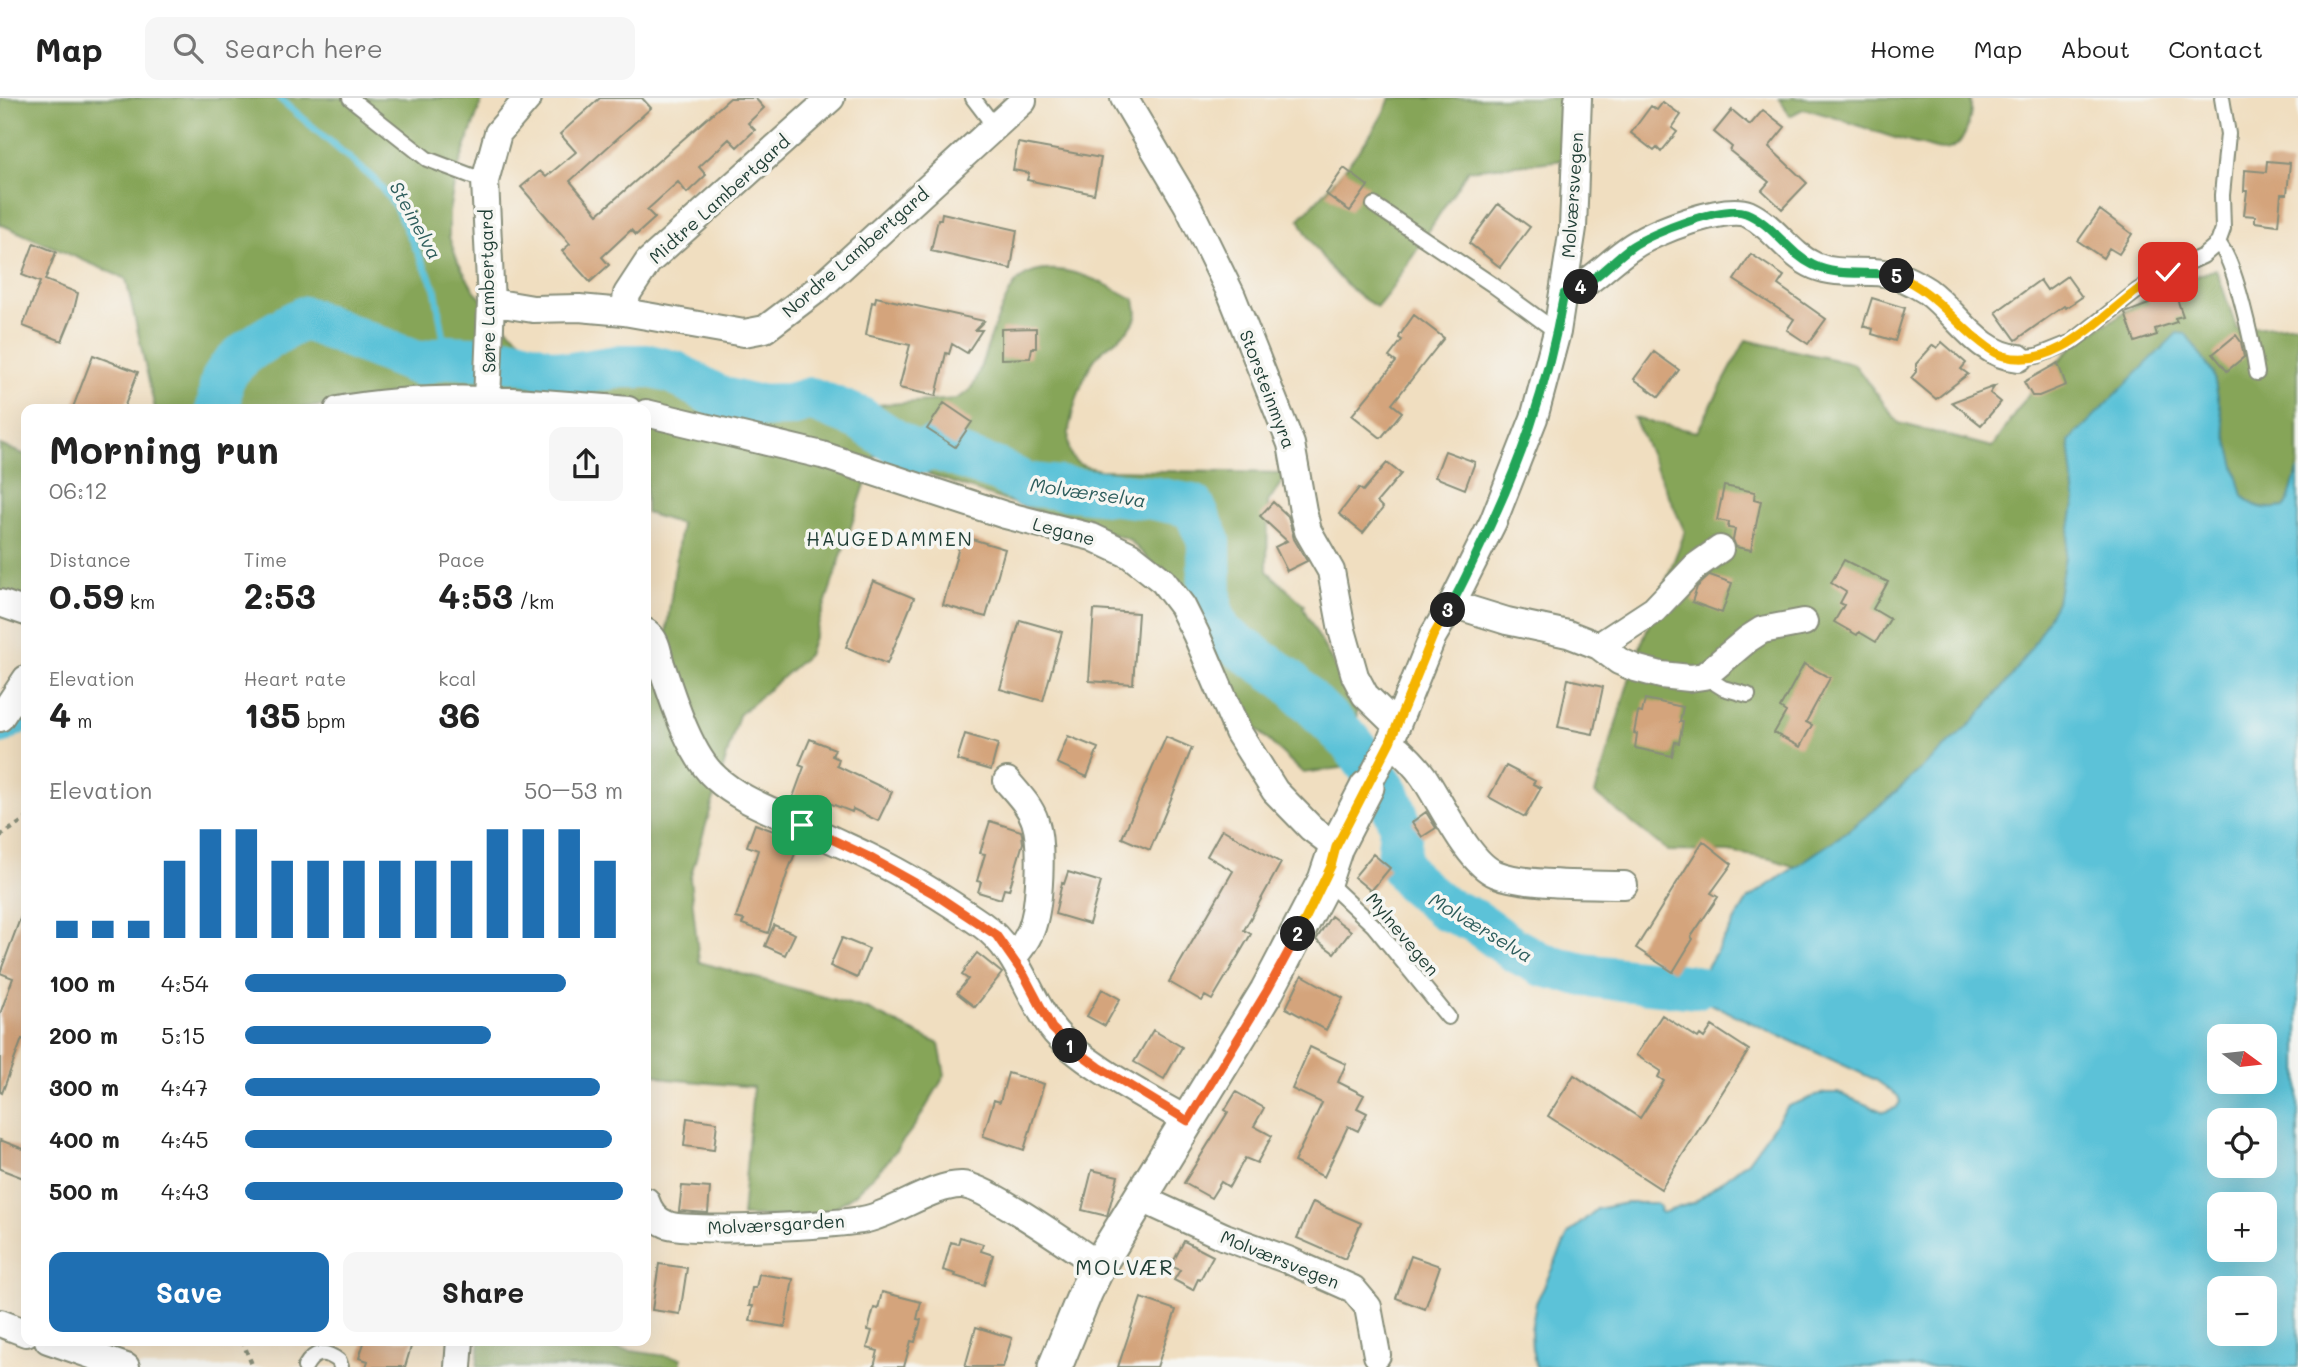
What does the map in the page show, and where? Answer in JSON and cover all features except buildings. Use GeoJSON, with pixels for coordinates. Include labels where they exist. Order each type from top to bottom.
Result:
{"type":"FeatureCollection","features":[{"type":"Feature","properties":{"kind":"street","name":"Søre Lambertgard"},"geometry":{"type":"LineString","coordinates":[[488,400],[491,302],[485,181],[498,132],[528,98]]}},
{"type":"Feature","properties":{"kind":"street","name":"Midtre Lambertgard"},"geometry":{"type":"LineString","coordinates":[[624,312],[627,294],[648,262],[831,98]]}},
{"type":"Feature","properties":{"kind":"street","name":"Storsteinmyra"},"geometry":{"type":"LineString","coordinates":[[1124,98],[1186,204],[1232,296],[1292,444],[1308,531],[1331,572],[1342,630],[1355,676],[1365,695],[1384,753]]}},
{"type":"Feature","properties":{"kind":"street","name":"Molværsvegen"},"geometry":{"type":"LineString","coordinates":[[1055,1367],[1099,1265],[1142,1199],[1267,991],[1325,880],[1336,847],[1384,753],[1433,636],[1493,522],[1523,448],[1547,377],[1557,332],[1573,228],[1578,98]]}},
{"type":"Feature","properties":{"kind":"street","name":"Nordre Lambertgard"},"geometry":{"type":"LineString","coordinates":[[491,302],[533,309],[579,308],[624,312],[744,333],[765,329],[819,288],[1023,101]]}},
{"type":"Feature","properties":{"kind":"street"},"geometry":{"type":"LineString","coordinates":[[1564,294],[1594,279],[1623,253],[1650,237],[1712,214],[1735,210],[1762,221],[1814,266],[1845,272],[1882,272],[1910,280],[1929,293],[1975,337],[1998,354],[2019,358]]}},
{"type":"Feature","properties":{"kind":"street"},"geometry":{"type":"LineString","coordinates":[[391,404],[488,400],[563,404]]}},
{"type":"Feature","properties":{"kind":"street","name":"Legane"},"geometry":{"type":"LineString","coordinates":[[651,414],[822,455],[1005,515],[1092,537],[1130,555],[1163,581],[1182,606],[1238,732],[1275,791],[1311,828],[1336,847]]}},
{"type":"Feature","properties":{"kind":"street"},"geometry":{"type":"LineString","coordinates":[[1599,646],[1654,610],[1696,566],[1720,549]]}},
{"type":"Feature","properties":{"kind":"street"},"geometry":{"type":"LineString","coordinates":[[0,603],[21,610]]}},
{"type":"Feature","properties":{"kind":"street"},"geometry":{"type":"LineString","coordinates":[[1452,604],[1507,621],[1569,634],[1599,646],[1619,661],[1635,668],[1680,678],[1704,676],[1762,630],[1804,622]]}},
{"type":"Feature","properties":{"kind":"street"},"geometry":{"type":"LineString","coordinates":[[651,638],[656,644],[672,696],[696,754],[716,779],[746,799],[867,856],[933,893],[996,935],[1013,957],[1041,1010],[1058,1035],[1099,1067],[1188,1121]]}},
{"type":"Feature","properties":{"kind":"street"},"geometry":{"type":"LineString","coordinates":[[0,718],[21,686]]}},
{"type":"Feature","properties":{"kind":"street"},"geometry":{"type":"LineString","coordinates":[[1384,753],[1422,775],[1473,856],[1493,873],[1507,878],[1624,885]]}},
{"type":"Feature","properties":{"kind":"street"},"geometry":{"type":"LineString","coordinates":[[1007,781],[1026,803],[1035,821],[1040,846],[1036,912],[1030,930],[1013,957]]}},
{"type":"Feature","properties":{"kind":"street","name":"Molværsgarden"},"geometry":{"type":"LineString","coordinates":[[651,1209],[666,1224],[677,1227],[842,1223],[890,1212],[942,1189],[961,1185],[986,1193],[1099,1265]]}},
{"type":"Feature","properties":{"kind":"street","name":"Molværsvegen"},"geometry":{"type":"LineString","coordinates":[[1142,1199],[1225,1237],[1353,1289],[1368,1307],[1377,1355]]}},
{"type":"Feature","properties":{"kind":"street"},"geometry":{"type":"LineString","coordinates":[[0,1323],[21,1330]]}},
{"type":"Feature","properties":{"kind":"street"},"geometry":{"type":"LineString","coordinates":[[65,1346],[126,1367]]}},
{"type":"Feature","properties":{"kind":"street"},"geometry":{"type":"LineString","coordinates":[[458,1367],[460,1346]]}},
{"type":"Feature","properties":{"kind":"lane"},"geometry":{"type":"LineString","coordinates":[[350,98],[427,159],[485,181]]}},
{"type":"Feature","properties":{"kind":"lane"},"geometry":{"type":"LineString","coordinates":[[973,98],[995,127]]}},
{"type":"Feature","properties":{"kind":"lane"},"geometry":{"type":"LineString","coordinates":[[2019,358],[2037,356],[2072,342],[2137,291],[2168,272],[2203,256],[2218,243],[2223,229],[2222,195],[2228,134],[2222,98]]}},
{"type":"Feature","properties":{"kind":"lane"},"geometry":{"type":"LineString","coordinates":[[1374,205],[1493,285],[1557,332]]}},
{"type":"Feature","properties":{"kind":"lane"},"geometry":{"type":"LineString","coordinates":[[2218,243],[2233,275],[2257,373]]}},
{"type":"Feature","properties":{"kind":"lane"},"geometry":{"type":"LineString","coordinates":[[1704,676],[1723,688],[1748,695]]}},
{"type":"Feature","properties":{"kind":"lane","name":"Mylnevegen"},"geometry":{"type":"LineString","coordinates":[[1325,880],[1374,926],[1448,1017]]}},
{"type":"Feature","properties":{"kind":"lane"},"geometry":{"type":"LineString","coordinates":[[305,1367],[317,1353],[324,1353],[339,1361],[341,1367]]}},
{"type":"Feature","properties":{"kind":"path"},"geometry":{"type":"LineString","coordinates":[[0,836],[21,822]]}},
{"type":"Feature","properties":{"kind":"path"},"geometry":{"type":"LineString","coordinates":[[244,1346],[253,1367]]}},
{"type":"Feature","properties":{"kind":"green space"},"geometry":{"type":"Polygon","coordinates":[[[0,98],[483,98],[458,168],[449,212],[449,237],[458,262],[472,287],[498,320],[532,349],[546,358],[623,382],[795,401],[876,405],[956,399],[968,392],[975,382],[1007,297],[1020,279],[1033,272],[1063,271],[1079,274],[1109,286],[1135,300],[1137,315],[1130,328],[1098,355],[1086,375],[1071,420],[1069,448],[1072,457],[1081,465],[1100,470],[1288,473],[1268,502],[1267,571],[1304,605],[1303,608],[1357,708],[1355,766],[1303,773],[1230,704],[1189,599],[1128,539],[991,496],[875,455],[808,655],[739,715],[690,878],[699,962],[867,1009],[939,1044],[945,1075],[916,1124],[886,1163],[855,1194],[821,1217],[742,1216],[753,1087],[667,1079],[651,1072],[651,744],[681,524],[651,515],[651,404],[154,404],[126,279],[0,224],[0,98]]]}},
{"type":"Feature","properties":{"kind":"green space"},"geometry":{"type":"Polygon","coordinates":[[[1390,98],[1588,98],[1574,159],[1468,170],[1377,307],[1353,291],[1332,269],[1299,219],[1363,145],[1390,98]]]}},
{"type":"Feature","properties":{"kind":"green space"},"geometry":{"type":"Polygon","coordinates":[[[1779,98],[1971,98],[1971,105],[1963,138],[1958,144],[1943,150],[1803,109],[1790,116],[1779,98]]]}},
{"type":"Feature","properties":{"kind":"green space"},"geometry":{"type":"Polygon","coordinates":[[[2216,269],[2237,329],[2298,324],[2298,470],[2284,507],[2262,507],[2252,504],[2243,496],[2213,373],[2069,441],[2075,500],[2057,602],[2032,647],[1975,720],[1888,799],[1845,833],[1795,867],[1772,859],[1729,852],[1668,851],[1595,794],[1635,660],[1685,532],[1634,418],[1697,432],[1746,340],[1854,364],[1899,423],[1992,447],[2032,389],[2075,344],[2160,289],[2216,269]]]}},
{"type":"Feature","properties":{"kind":"green space"},"geometry":{"type":"Polygon","coordinates":[[[0,445],[21,453],[21,610],[0,602],[0,445]]]}},
{"type":"Feature","properties":{"kind":"green space"},"geometry":{"type":"Polygon","coordinates":[[[479,1346],[596,1346],[681,1358],[681,1367],[477,1367],[479,1346]]]}},
{"type":"Feature","properties":{"kind":"water"},"geometry":{"type":"Polygon","coordinates":[[[2177,333],[2186,334],[2213,373],[2243,496],[2262,508],[2284,507],[2298,470],[2298,1367],[1536,1367],[1531,1330],[1536,1303],[1569,1233],[1597,1209],[1626,1203],[1656,1203],[1662,1213],[1695,1202],[1748,1161],[1788,1106],[1824,1093],[1838,1093],[1884,1112],[1896,1108],[1900,1102],[1898,1096],[1876,1080],[1689,994],[1748,899],[1845,833],[1888,799],[1975,720],[2011,677],[2032,647],[2057,602],[2075,500],[2069,441],[2177,333]]]}},
{"type":"Feature","properties":{"kind":"waterway","name":"Steinelva"},"geometry":{"type":"LineString","coordinates":[[279,98],[376,181],[395,206],[435,288],[447,357]]}},
{"type":"Feature","properties":{"kind":"waterway","name":"Molværselva"},"geometry":{"type":"LineString","coordinates":[[218,404],[222,381],[238,359],[304,318],[419,364],[447,357],[517,360],[565,375],[623,366],[649,366],[673,372],[720,398],[751,406],[790,405],[811,399],[859,418],[914,454],[934,448],[998,470],[1025,484],[1152,498],[1193,506],[1209,541],[1210,608],[1220,633],[1287,679],[1351,742],[1388,793],[1401,827],[1398,861],[1412,881],[1444,908],[1475,921],[1513,949],[1543,965],[1584,975],[1695,987]]}},
{"type":"Feature","properties":{"kind":"waterway","name":"Molværselva"},"geometry":{"type":"LineString","coordinates":[[0,722],[21,710]]}},
{"type":"Feature","properties":{"kind":"district","name":"HAUGEDAMMEN"},"geometry":{"type":"Point","coordinates":[890,538]}},
{"type":"Feature","properties":{"kind":"district","name":"MOLVÆR"},"geometry":{"type":"Point","coordinates":[1125,1266]}},
{"type":"Feature","properties":{"kind":"route"},"geometry":{"type":"LineString","coordinates":[[802,825],[867,856],[982,924],[996,935],[1013,957],[1058,1035],[1099,1067],[1188,1121],[1267,991],[1304,922],[1331,866],[1336,847],[1390,742],[1433,636],[1493,522],[1520,458],[1547,377],[1564,294],[1594,279],[1612,261],[1650,237],[1712,214],[1735,210],[1762,221],[1814,266],[1845,272],[1882,272],[1910,280],[1929,293],[1975,337],[1998,354],[2019,358],[2037,356],[2072,342],[2137,291],[2168,272]]}}]}
